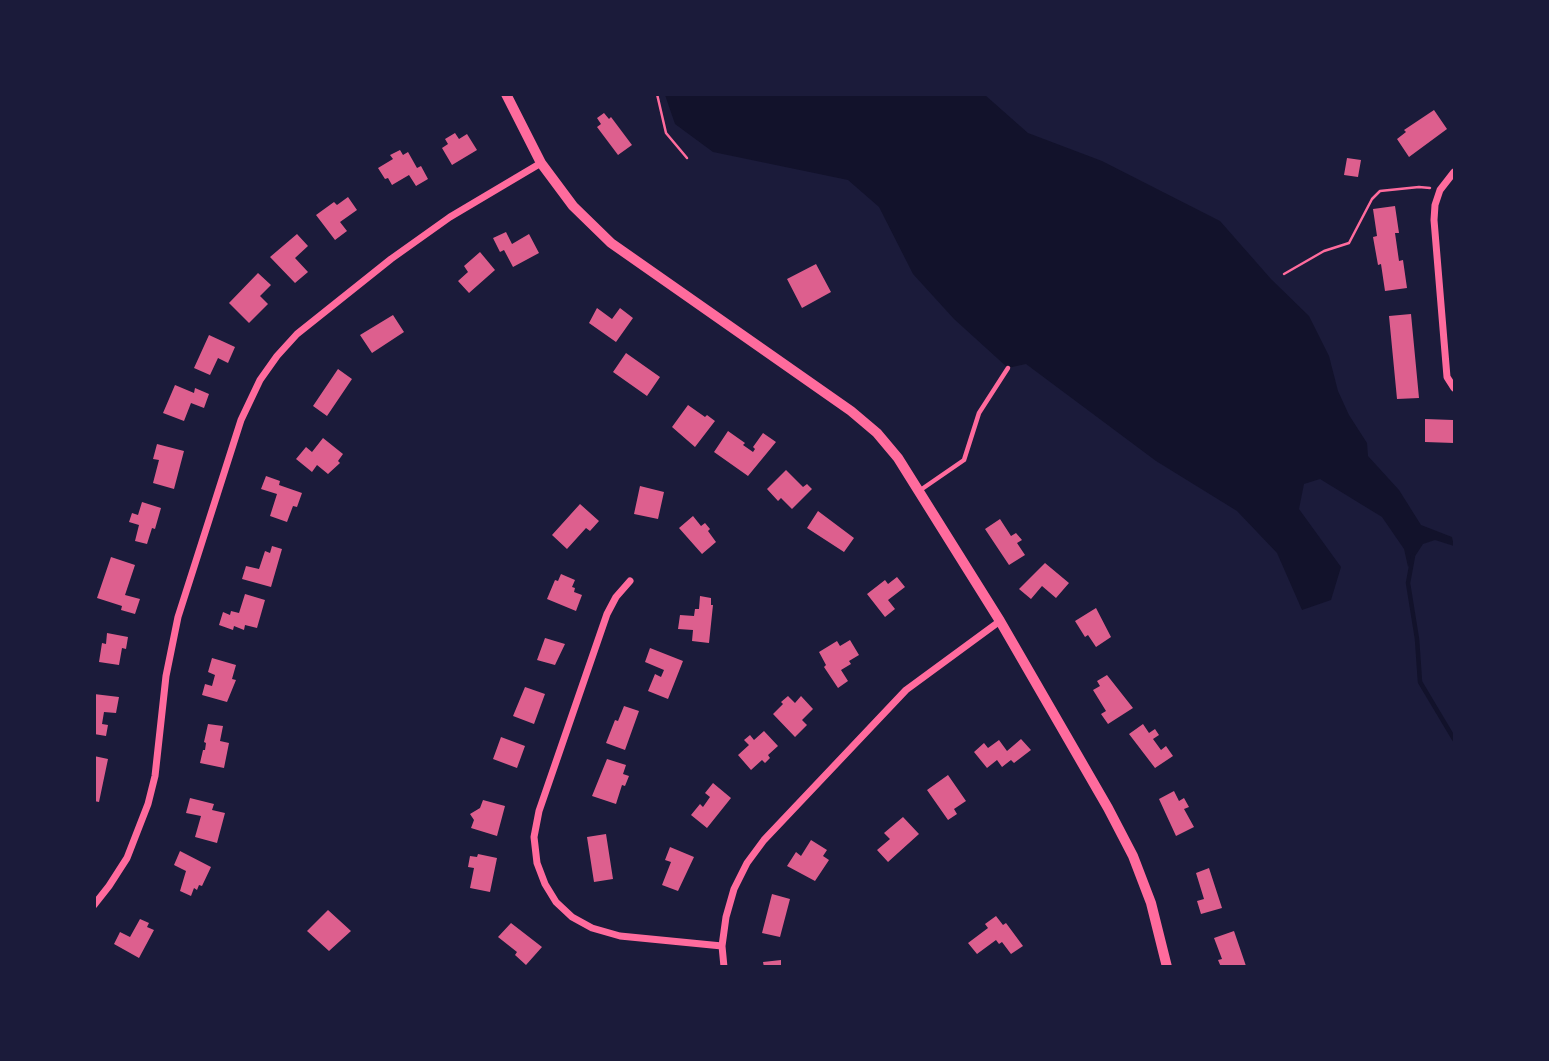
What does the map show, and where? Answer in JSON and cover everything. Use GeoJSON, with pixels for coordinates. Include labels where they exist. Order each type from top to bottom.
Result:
{"type":"FeatureCollection","features":[{"type":"Feature","properties":{"kind":"street"},"geometry":{"type":"LineString","coordinates":[[506,94],[541,163],[573,206],[611,243],[850,411],[877,433],[898,458],[1000,621],[1108,808],[1133,856],[1151,902],[1167,967]]}},
{"type":"Feature","properties":{"kind":"street"},"geometry":{"type":"LineString","coordinates":[[94,905],[127,858],[148,804],[155,776],[166,677],[178,617],[241,420],[260,380],[297,334],[391,259],[450,217],[541,163]]}},
{"type":"Feature","properties":{"kind":"street"},"geometry":{"type":"LineString","coordinates":[[1454,172],[1440,190],[1434,220],[1447,377],[1454,388]]}},
{"type":"Feature","properties":{"kind":"street"},"geometry":{"type":"LineString","coordinates":[[630,581],[616,597],[607,614],[539,811],[534,836],[537,863],[556,902],[572,917],[592,928],[620,936],[722,946]]}},
{"type":"Feature","properties":{"kind":"street"},"geometry":{"type":"LineString","coordinates":[[724,967],[722,946],[734,889],[747,863],[764,840],[906,690],[1000,621]]}},
{"type":"Feature","properties":{"kind":"lane"},"geometry":{"type":"LineString","coordinates":[[918,492],[964,460],[979,413],[1009,368]]}},
{"type":"Feature","properties":{"kind":"path"},"geometry":{"type":"LineString","coordinates":[[657,94],[666,133],[687,158]]}},
{"type":"Feature","properties":{"kind":"path"},"geometry":{"type":"LineString","coordinates":[[1284,274],[1324,251],[1349,243],[1372,199],[1381,191],[1419,187],[1440,190]]}},
{"type":"Feature","properties":{"kind":"shaded area"},"geometry":{"type":"Polygon","coordinates":[[[665,95],[985,95],[1028,133],[1102,161],[1220,221],[1271,279],[1309,316],[1329,356],[1338,391],[1367,443],[1368,456],[1399,490],[1421,525],[1452,537],[1454,546],[1435,540],[1423,544],[1408,567],[1404,549],[1382,517],[1320,479],[1304,484],[1299,509],[1341,567],[1331,600],[1302,610],[1277,553],[1237,511],[1156,461],[1026,364],[1008,368],[954,319],[913,274],[879,207],[848,180],[713,152],[675,124],[665,95]]]}},
{"type":"Feature","properties":{"kind":"building"},"geometry":{"type":"Polygon","coordinates":[[[1434,110],[1447,129],[1409,157],[1397,139],[1406,132],[1404,130],[1434,110]]]}},
{"type":"Feature","properties":{"kind":"building"},"geometry":{"type":"Polygon","coordinates":[[[604,113],[609,119],[611,117],[632,145],[618,155],[597,127],[601,124],[597,118],[604,113]]]}},
{"type":"Feature","properties":{"kind":"building"},"geometry":{"type":"Polygon","coordinates":[[[455,133],[459,139],[467,134],[477,150],[452,165],[442,148],[448,144],[445,139],[455,133]]]}},
{"type":"Feature","properties":{"kind":"building"},"geometry":{"type":"Polygon","coordinates":[[[400,150],[403,155],[408,152],[417,168],[421,166],[428,179],[416,186],[409,175],[392,185],[388,178],[385,179],[378,168],[393,159],[390,155],[400,150]]]}},
{"type":"Feature","properties":{"kind":"building"},"geometry":{"type":"Polygon","coordinates":[[[1347,158],[1361,160],[1358,177],[1344,175],[1347,158]]]}},
{"type":"Feature","properties":{"kind":"building"},"geometry":{"type":"Polygon","coordinates":[[[348,197],[357,210],[340,222],[347,231],[335,240],[316,215],[334,202],[337,205],[348,197]]]}},
{"type":"Feature","properties":{"kind":"building"},"geometry":{"type":"Polygon","coordinates":[[[1395,206],[1399,261],[1403,260],[1407,288],[1385,291],[1373,237],[1377,236],[1373,209],[1395,206]]]}},
{"type":"Feature","properties":{"kind":"building"},"geometry":{"type":"Polygon","coordinates":[[[506,232],[512,244],[529,234],[539,253],[513,267],[504,250],[500,252],[493,238],[506,232]]]}},
{"type":"Feature","properties":{"kind":"building"},"geometry":{"type":"Polygon","coordinates":[[[297,234],[308,246],[295,258],[308,272],[295,283],[270,257],[297,234]]]}},
{"type":"Feature","properties":{"kind":"building"},"geometry":{"type":"Polygon","coordinates":[[[480,252],[495,270],[469,293],[458,281],[468,272],[464,266],[480,252]]]}},
{"type":"Feature","properties":{"kind":"building"},"geometry":{"type":"Polygon","coordinates":[[[816,264],[831,292],[802,308],[787,279],[816,264]]]}},
{"type":"Feature","properties":{"kind":"building"},"geometry":{"type":"Polygon","coordinates":[[[258,273],[271,285],[260,296],[268,304],[249,323],[229,303],[258,273]]]}},
{"type":"Feature","properties":{"kind":"building"},"geometry":{"type":"Polygon","coordinates":[[[597,308],[612,319],[620,308],[633,318],[616,342],[589,323],[597,308]]]}},
{"type":"Feature","properties":{"kind":"building"},"geometry":{"type":"Polygon","coordinates":[[[1411,314],[1419,398],[1397,399],[1389,316],[1411,314]]]}},
{"type":"Feature","properties":{"kind":"building"},"geometry":{"type":"Polygon","coordinates":[[[393,315],[404,332],[372,353],[360,335],[393,315]]]}},
{"type":"Feature","properties":{"kind":"building"},"geometry":{"type":"Polygon","coordinates":[[[209,335],[235,347],[228,363],[218,358],[210,375],[194,368],[209,335]]]}},
{"type":"Feature","properties":{"kind":"building"},"geometry":{"type":"Polygon","coordinates":[[[626,353],[660,377],[647,396],[613,372],[626,353]]]}},
{"type":"Feature","properties":{"kind":"building"},"geometry":{"type":"Polygon","coordinates":[[[338,369],[352,379],[327,416],[313,406],[338,369]]]}},
{"type":"Feature","properties":{"kind":"building"},"geometry":{"type":"Polygon","coordinates":[[[175,385],[194,393],[195,388],[209,394],[204,408],[191,403],[184,421],[163,413],[175,385]]]}},
{"type":"Feature","properties":{"kind":"building"},"geometry":{"type":"Polygon","coordinates":[[[688,405],[715,421],[695,447],[672,427],[688,405]]]}},
{"type":"Feature","properties":{"kind":"building"},"geometry":{"type":"Polygon","coordinates":[[[1425,419],[1453,420],[1454,443],[1425,442],[1425,419]]]}},
{"type":"Feature","properties":{"kind":"building"},"geometry":{"type":"Polygon","coordinates":[[[728,431],[753,452],[753,447],[763,433],[776,442],[748,476],[714,452],[728,431]]]}},
{"type":"Feature","properties":{"kind":"building"},"geometry":{"type":"Polygon","coordinates":[[[323,438],[343,454],[338,461],[340,463],[328,474],[317,465],[312,472],[296,459],[306,447],[312,452],[323,438]]]}},
{"type":"Feature","properties":{"kind":"building"},"geometry":{"type":"Polygon","coordinates":[[[157,444],[184,451],[174,489],[153,483],[159,460],[153,459],[157,444]]]}},
{"type":"Feature","properties":{"kind":"building"},"geometry":{"type":"Polygon","coordinates":[[[786,470],[803,487],[807,484],[812,489],[792,509],[781,498],[778,501],[767,489],[786,470]]]}},
{"type":"Feature","properties":{"kind":"building"},"geometry":{"type":"Polygon","coordinates":[[[266,476],[280,481],[279,485],[302,493],[287,522],[270,516],[277,494],[261,489],[266,476]]]}},
{"type":"Feature","properties":{"kind":"building"},"geometry":{"type":"Polygon","coordinates":[[[640,486],[664,492],[658,519],[634,514],[640,486]]]}},
{"type":"Feature","properties":{"kind":"building"},"geometry":{"type":"Polygon","coordinates":[[[142,502],[161,508],[147,544],[135,541],[139,525],[129,522],[132,513],[138,515],[142,502]]]}},
{"type":"Feature","properties":{"kind":"building"},"geometry":{"type":"Polygon","coordinates":[[[580,504],[599,521],[590,531],[586,528],[567,549],[552,535],[580,504]]]}},
{"type":"Feature","properties":{"kind":"building"},"geometry":{"type":"Polygon","coordinates":[[[818,511],[854,538],[844,552],[807,528],[818,511]]]}},
{"type":"Feature","properties":{"kind":"building"},"geometry":{"type":"Polygon","coordinates":[[[693,516],[701,526],[705,523],[716,542],[702,554],[679,528],[693,516]]]}},
{"type":"Feature","properties":{"kind":"building"},"geometry":{"type":"Polygon","coordinates":[[[1000,519],[1011,536],[1016,533],[1022,540],[1017,543],[1025,555],[1009,565],[985,529],[1000,519]]]}},
{"type":"Feature","properties":{"kind":"building"},"geometry":{"type":"Polygon","coordinates":[[[272,546],[282,549],[271,587],[242,579],[246,566],[259,569],[265,551],[270,553],[272,546]]]}},
{"type":"Feature","properties":{"kind":"building"},"geometry":{"type":"Polygon","coordinates":[[[111,557],[135,565],[125,595],[140,599],[135,614],[121,610],[122,606],[97,598],[111,557]]]}},
{"type":"Feature","properties":{"kind":"building"},"geometry":{"type":"Polygon","coordinates":[[[1045,563],[1069,583],[1056,598],[1042,586],[1031,599],[1019,589],[1045,563]]]}},
{"type":"Feature","properties":{"kind":"building"},"geometry":{"type":"Polygon","coordinates":[[[561,574],[575,580],[572,587],[575,588],[574,592],[582,595],[576,611],[547,599],[555,580],[558,581],[561,574]]]}},
{"type":"Feature","properties":{"kind":"building"},"geometry":{"type":"Polygon","coordinates":[[[897,577],[905,587],[888,600],[895,609],[885,617],[867,594],[885,580],[888,584],[897,577]]]}},
{"type":"Feature","properties":{"kind":"building"},"geometry":{"type":"Polygon","coordinates":[[[245,594],[265,600],[257,628],[245,625],[244,630],[234,626],[233,630],[219,625],[223,612],[230,615],[231,611],[239,613],[245,594]]]}},
{"type":"Feature","properties":{"kind":"building"},"geometry":{"type":"Polygon","coordinates":[[[700,596],[711,598],[713,605],[709,643],[692,641],[693,630],[678,629],[680,615],[694,616],[695,609],[699,609],[700,596]]]}},
{"type":"Feature","properties":{"kind":"building"},"geometry":{"type":"Polygon","coordinates":[[[1096,608],[1111,637],[1096,647],[1088,635],[1085,637],[1075,621],[1096,608]]]}},
{"type":"Feature","properties":{"kind":"building"},"geometry":{"type":"Polygon","coordinates":[[[107,633],[128,637],[126,649],[122,648],[119,665],[99,662],[102,643],[106,644],[107,633]]]}},
{"type":"Feature","properties":{"kind":"building"},"geometry":{"type":"Polygon","coordinates":[[[545,638],[565,644],[555,665],[537,660],[545,638]]]}},
{"type":"Feature","properties":{"kind":"building"},"geometry":{"type":"Polygon","coordinates":[[[850,640],[859,655],[841,670],[848,681],[838,688],[824,667],[826,665],[819,652],[837,641],[840,646],[850,640]]]}},
{"type":"Feature","properties":{"kind":"building"},"geometry":{"type":"Polygon","coordinates":[[[650,648],[683,661],[668,699],[648,691],[655,674],[661,677],[664,670],[645,662],[650,648]]]}},
{"type":"Feature","properties":{"kind":"building"},"geometry":{"type":"Polygon","coordinates":[[[212,658],[236,665],[232,679],[236,680],[227,702],[202,695],[205,684],[212,686],[215,675],[208,672],[212,658]]]}},
{"type":"Feature","properties":{"kind":"building"},"geometry":{"type":"Polygon","coordinates":[[[1107,675],[1133,708],[1108,724],[1101,714],[1106,711],[1093,690],[1100,686],[1097,681],[1107,675]]]}},
{"type":"Feature","properties":{"kind":"building"},"geometry":{"type":"Polygon","coordinates":[[[525,687],[545,694],[534,724],[513,716],[525,687]]]}},
{"type":"Feature","properties":{"kind":"building"},"geometry":{"type":"Polygon","coordinates":[[[94,694],[119,697],[116,713],[104,712],[102,724],[108,725],[106,736],[94,734],[94,694]]]}},
{"type":"Feature","properties":{"kind":"building"},"geometry":{"type":"Polygon","coordinates":[[[788,696],[795,703],[801,696],[813,709],[802,720],[807,725],[795,737],[773,714],[788,696]]]}},
{"type":"Feature","properties":{"kind":"building"},"geometry":{"type":"Polygon","coordinates":[[[624,706],[639,711],[625,750],[606,743],[624,706]]]}},
{"type":"Feature","properties":{"kind":"building"},"geometry":{"type":"Polygon","coordinates":[[[208,724],[223,726],[220,741],[229,743],[224,768],[200,763],[205,750],[208,724]]]}},
{"type":"Feature","properties":{"kind":"building"},"geometry":{"type":"Polygon","coordinates":[[[1143,724],[1149,733],[1155,729],[1159,735],[1153,739],[1161,750],[1166,746],[1173,756],[1155,768],[1129,734],[1143,724]]]}},
{"type":"Feature","properties":{"kind":"building"},"geometry":{"type":"Polygon","coordinates":[[[764,731],[778,746],[768,755],[770,758],[765,763],[762,760],[751,770],[738,755],[749,745],[744,740],[750,735],[754,740],[764,731]]]}},
{"type":"Feature","properties":{"kind":"building"},"geometry":{"type":"Polygon","coordinates":[[[501,737],[525,746],[517,768],[493,759],[501,737]]]}},
{"type":"Feature","properties":{"kind":"building"},"geometry":{"type":"Polygon","coordinates":[[[1021,739],[1031,750],[1014,763],[1011,760],[1002,767],[997,760],[987,768],[974,752],[984,743],[988,748],[999,740],[1007,751],[1021,739]]]}},
{"type":"Feature","properties":{"kind":"building"},"geometry":{"type":"Polygon","coordinates":[[[94,756],[108,759],[99,802],[94,801],[94,756]]]}},
{"type":"Feature","properties":{"kind":"building"},"geometry":{"type":"Polygon","coordinates":[[[607,759],[626,765],[623,774],[629,776],[625,786],[622,785],[616,804],[592,796],[607,759]]]}},
{"type":"Feature","properties":{"kind":"building"},"geometry":{"type":"Polygon","coordinates":[[[948,775],[966,801],[954,809],[957,814],[948,820],[927,790],[948,775]]]}},
{"type":"Feature","properties":{"kind":"building"},"geometry":{"type":"Polygon","coordinates":[[[713,783],[731,798],[707,828],[691,815],[700,804],[703,807],[710,797],[705,793],[713,783]]]}},
{"type":"Feature","properties":{"kind":"building"},"geometry":{"type":"Polygon","coordinates":[[[1174,791],[1179,801],[1184,798],[1189,807],[1184,809],[1194,827],[1176,836],[1159,799],[1174,791]]]}},
{"type":"Feature","properties":{"kind":"building"},"geometry":{"type":"Polygon","coordinates":[[[190,798],[214,804],[212,810],[225,813],[217,843],[195,837],[201,816],[186,813],[190,798]]]}},
{"type":"Feature","properties":{"kind":"building"},"geometry":{"type":"Polygon","coordinates":[[[483,800],[505,806],[497,836],[471,828],[474,820],[470,814],[480,808],[483,800]]]}},
{"type":"Feature","properties":{"kind":"building"},"geometry":{"type":"Polygon","coordinates":[[[903,817],[919,834],[888,862],[877,850],[890,839],[884,833],[903,817]]]}},
{"type":"Feature","properties":{"kind":"building"},"geometry":{"type":"Polygon","coordinates":[[[606,834],[613,879],[594,882],[587,837],[606,834]]]}},
{"type":"Feature","properties":{"kind":"building"},"geometry":{"type":"Polygon","coordinates":[[[811,840],[827,850],[823,856],[829,860],[815,881],[787,866],[796,852],[801,856],[811,840]]]}},
{"type":"Feature","properties":{"kind":"building"},"geometry":{"type":"Polygon","coordinates":[[[670,847],[694,857],[678,891],[662,885],[671,862],[665,860],[670,847]]]}},
{"type":"Feature","properties":{"kind":"building"},"geometry":{"type":"Polygon","coordinates":[[[180,851],[211,867],[202,886],[199,885],[197,890],[194,888],[191,896],[180,891],[186,871],[174,865],[180,851]]]}},
{"type":"Feature","properties":{"kind":"building"},"geometry":{"type":"Polygon","coordinates":[[[478,854],[497,858],[490,892],[470,888],[474,868],[468,867],[470,856],[477,857],[478,854]]]}},
{"type":"Feature","properties":{"kind":"building"},"geometry":{"type":"Polygon","coordinates":[[[1209,868],[1222,908],[1201,914],[1197,901],[1204,899],[1196,873],[1209,868]]]}},
{"type":"Feature","properties":{"kind":"building"},"geometry":{"type":"Polygon","coordinates":[[[772,894],[790,899],[780,937],[762,933],[772,894]]]}},
{"type":"Feature","properties":{"kind":"building"},"geometry":{"type":"Polygon","coordinates":[[[328,910],[351,931],[329,951],[307,931],[328,910]]]}},
{"type":"Feature","properties":{"kind":"building"},"geometry":{"type":"Polygon","coordinates":[[[996,916],[1003,925],[1006,923],[1023,946],[1011,954],[1002,942],[999,944],[996,940],[977,954],[968,943],[988,928],[985,924],[996,916]]]}},
{"type":"Feature","properties":{"kind":"building"},"geometry":{"type":"Polygon","coordinates":[[[140,919],[149,923],[147,927],[154,930],[139,958],[114,944],[120,932],[130,937],[140,919]]]}},
{"type":"Feature","properties":{"kind":"building"},"geometry":{"type":"Polygon","coordinates":[[[511,923],[542,947],[526,965],[515,955],[517,952],[498,937],[511,923]]]}},
{"type":"Feature","properties":{"kind":"building"},"geometry":{"type":"Polygon","coordinates":[[[1234,931],[1246,966],[1221,967],[1218,960],[1222,959],[1214,938],[1234,931]]]}},
{"type":"Feature","properties":{"kind":"building"},"geometry":{"type":"Polygon","coordinates":[[[781,960],[781,967],[764,967],[763,962],[781,960]]]}},
{"type":"Feature","properties":{"kind":"waterway"},"geometry":{"type":"LineString","coordinates":[[1413,556],[1408,583],[1417,639],[1420,682],[1454,739]]}}]}
